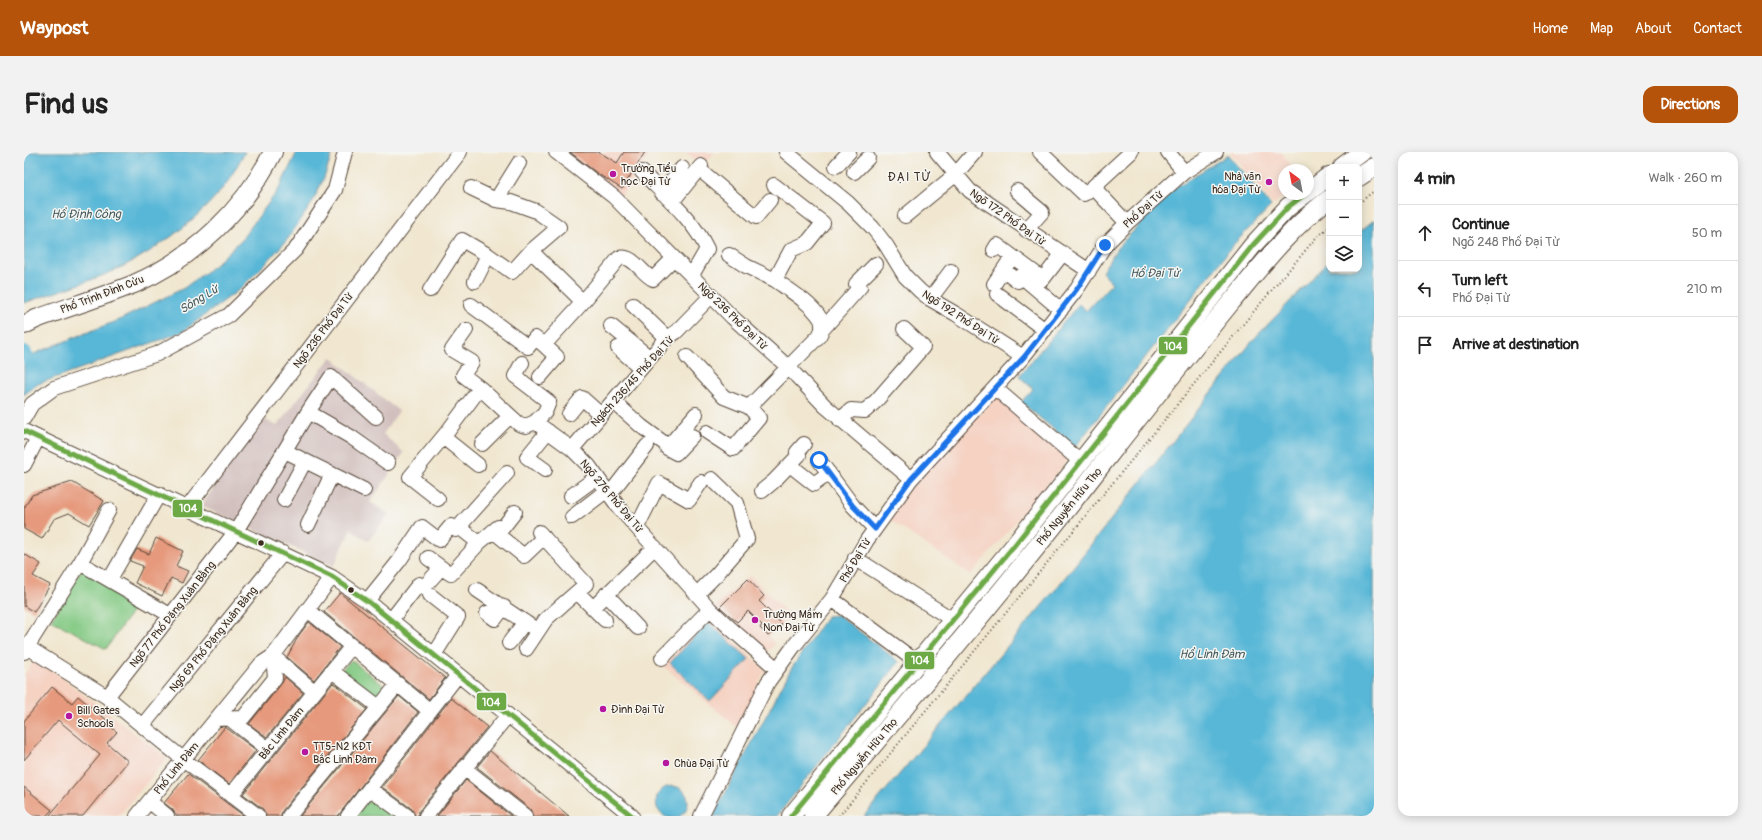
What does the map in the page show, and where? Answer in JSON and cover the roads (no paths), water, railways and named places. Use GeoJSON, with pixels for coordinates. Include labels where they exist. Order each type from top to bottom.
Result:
{"type":"FeatureCollection","features":[{"type":"Feature","properties":{"kind":"main road","name":"Phố Trịnh Đình Cửu"},"geometry":{"type":"LineString","coordinates":[[24,325],[36,319],[135,283],[163,269],[190,251],[215,230],[236,209],[256,183],[273,152]]}},
{"type":"Feature","properties":{"kind":"main road"},"geometry":{"type":"LineString","coordinates":[[1346,164],[1362,152]]}},
{"type":"Feature","properties":{"kind":"main road"},"geometry":{"type":"LineString","coordinates":[[1362,175],[1374,167]]}},
{"type":"Feature","properties":{"kind":"main road"},"geometry":{"type":"LineString","coordinates":[[1314,187],[1326,178]]}},
{"type":"Feature","properties":{"kind":"main road","name":"Phố Nguyễn Hữu Thọ"},"geometry":{"type":"LineString","coordinates":[[791,816],[948,627],[1253,245],[1288,207],[1297,200]]}},
{"type":"Feature","properties":{"kind":"main road","name":"Phố Nguyễn Hữu Thọ"},"geometry":{"type":"LineString","coordinates":[[813,816],[957,645],[1178,367],[1256,272],[1293,229],[1328,200]]}},
{"type":"Feature","properties":{"kind":"street"},"geometry":{"type":"LineString","coordinates":[[24,418],[32,404],[54,388],[157,354],[229,315],[296,250],[335,190],[346,152]]}},
{"type":"Feature","properties":{"kind":"street","name":"Ngõ 236 Phố Đại Từ"},"geometry":{"type":"LineString","coordinates":[[187,508],[460,152]]}},
{"type":"Feature","properties":{"kind":"street","name":"Ngõ 236 Phố Đại Từ"},"geometry":{"type":"LineString","coordinates":[[556,152],[614,197],[711,296],[788,368],[840,420],[911,479]]}},
{"type":"Feature","properties":{"kind":"street","name":"Ngõ 192 Phố Đại Từ"},"geometry":{"type":"LineString","coordinates":[[786,152],[848,203],[873,228],[886,245],[905,276],[930,299],[1024,357]]}},
{"type":"Feature","properties":{"kind":"street"},"geometry":{"type":"LineString","coordinates":[[836,166],[849,152]]}},
{"type":"Feature","properties":{"kind":"street","name":"Ngõ 172 Phố Đại Từ"},"geometry":{"type":"LineString","coordinates":[[937,152],[948,163],[955,175],[970,191],[1089,271]]}},
{"type":"Feature","properties":{"kind":"street"},"geometry":{"type":"LineString","coordinates":[[905,216],[955,175],[975,152]]}},
{"type":"Feature","properties":{"kind":"street"},"geometry":{"type":"LineString","coordinates":[[1040,152],[1084,194],[1131,152]]}},
{"type":"Feature","properties":{"kind":"street"},"geometry":{"type":"LineString","coordinates":[[1168,152],[1184,172]]}},
{"type":"Feature","properties":{"kind":"street","name":"Phố Đại Từ"},"geometry":{"type":"LineString","coordinates":[[701,816],[768,682],[832,599],[855,558],[911,479],[1024,357],[1061,310],[1089,271],[1105,245],[1127,223],[1184,172],[1216,152]]}},
{"type":"Feature","properties":{"kind":"street"},"geometry":{"type":"LineString","coordinates":[[854,172],[863,156]]}},
{"type":"Feature","properties":{"kind":"street"},"geometry":{"type":"LineString","coordinates":[[496,200],[519,162]]}},
{"type":"Feature","properties":{"kind":"street"},"geometry":{"type":"LineString","coordinates":[[667,197],[700,167],[756,217],[770,200]]}},
{"type":"Feature","properties":{"kind":"street"},"geometry":{"type":"LineString","coordinates":[[667,197],[682,168]]}},
{"type":"Feature","properties":{"kind":"street"},"geometry":{"type":"LineString","coordinates":[[642,172],[700,233],[707,250],[692,275]]}},
{"type":"Feature","properties":{"kind":"street"},"geometry":{"type":"LineString","coordinates":[[774,185],[823,223],[807,243],[791,250],[775,280]]}},
{"type":"Feature","properties":{"kind":"street"},"geometry":{"type":"LineString","coordinates":[[1093,187],[1127,223]]}},
{"type":"Feature","properties":{"kind":"street"},"geometry":{"type":"LineString","coordinates":[[430,290],[462,240],[488,255],[512,272],[531,251],[558,227],[536,211],[511,202],[496,200],[472,188]]}},
{"type":"Feature","properties":{"kind":"street"},"geometry":{"type":"LineString","coordinates":[[1017,191],[1042,212],[1026,230]]}},
{"type":"Feature","properties":{"kind":"street"},"geometry":{"type":"LineString","coordinates":[[994,250],[997,245],[1042,279],[1063,253]]}},
{"type":"Feature","properties":{"kind":"street"},"geometry":{"type":"LineString","coordinates":[[531,251],[583,302]]}},
{"type":"Feature","properties":{"kind":"street"},"geometry":{"type":"LineString","coordinates":[[474,282],[488,255]]}},
{"type":"Feature","properties":{"kind":"street"},"geometry":{"type":"LineString","coordinates":[[729,255],[746,266],[775,280],[800,298],[820,318],[822,330]]}},
{"type":"Feature","properties":{"kind":"street"},"geometry":{"type":"LineString","coordinates":[[544,345],[583,302],[619,258],[624,257],[631,260],[652,279],[657,276],[674,258]]}},
{"type":"Feature","properties":{"kind":"street"},"geometry":{"type":"LineString","coordinates":[[749,407],[819,336],[822,330],[860,287],[856,284],[876,264]]}},
{"type":"Feature","properties":{"kind":"street"},"geometry":{"type":"LineString","coordinates":[[1045,330],[996,289],[1007,266],[1018,281],[1021,276],[1061,310]]}},
{"type":"Feature","properties":{"kind":"street"},"geometry":{"type":"LineString","coordinates":[[930,299],[951,271]]}},
{"type":"Feature","properties":{"kind":"street","name":"Ngách 236/45 Phố Đại Từ"},"geometry":{"type":"LineString","coordinates":[[572,449],[667,338],[676,332],[711,296]]}},
{"type":"Feature","properties":{"kind":"street"},"geometry":{"type":"LineString","coordinates":[[471,305],[528,347],[534,338],[557,357],[540,377]]}},
{"type":"Feature","properties":{"kind":"street"},"geometry":{"type":"LineString","coordinates":[[633,305],[667,338]]}},
{"type":"Feature","properties":{"kind":"street"},"geometry":{"type":"LineString","coordinates":[[611,326],[645,363]]}},
{"type":"Feature","properties":{"kind":"street"},"geometry":{"type":"LineString","coordinates":[[840,420],[851,410],[865,411],[876,401],[923,347],[904,329]]}},
{"type":"Feature","properties":{"kind":"street"},"geometry":{"type":"LineString","coordinates":[[466,330],[452,350],[472,362],[463,375],[480,388],[519,424],[526,426],[535,422],[545,412],[548,402],[515,376],[522,363]]}},
{"type":"Feature","properties":{"kind":"street"},"geometry":{"type":"LineString","coordinates":[[618,348],[645,363]]}},
{"type":"Feature","properties":{"kind":"street"},"geometry":{"type":"LineString","coordinates":[[687,357],[724,397],[749,407],[759,418],[733,449],[707,432]]}},
{"type":"Feature","properties":{"kind":"street","name":"Ngõ 77 Phố Đặng Xuân Bằng"},"geometry":{"type":"LineString","coordinates":[[107,697],[236,531],[331,377],[376,417]]}},
{"type":"Feature","properties":{"kind":"street"},"geometry":{"type":"LineString","coordinates":[[438,499],[410,477],[444,437],[480,388]]}},
{"type":"Feature","properties":{"kind":"street"},"geometry":{"type":"LineString","coordinates":[[994,388],[1080,461]]}},
{"type":"Feature","properties":{"kind":"street"},"geometry":{"type":"LineString","coordinates":[[569,414],[582,398],[601,414]]}},
{"type":"Feature","properties":{"kind":"street"},"geometry":{"type":"LineString","coordinates":[[613,401],[641,426],[668,446],[667,448],[676,453],[692,436]]}},
{"type":"Feature","properties":{"kind":"street"},"geometry":{"type":"LineString","coordinates":[[308,412],[351,437],[388,463]]}},
{"type":"Feature","properties":{"kind":"street"},"geometry":{"type":"LineString","coordinates":[[668,446],[696,414]]}},
{"type":"Feature","properties":{"kind":"street"},"geometry":{"type":"LineString","coordinates":[[482,444],[510,416]]}},
{"type":"Feature","properties":{"kind":"street","name":"Ngõ 276 Phố Đại Từ"},"geometry":{"type":"LineString","coordinates":[[535,422],[572,449],[598,476],[608,493],[710,609],[728,627],[777,669]]}},
{"type":"Feature","properties":{"kind":"street"},"geometry":{"type":"LineString","coordinates":[[24,431],[160,494],[332,577],[367,601],[391,620],[632,816]]}},
{"type":"Feature","properties":{"kind":"street"},"geometry":{"type":"LineString","coordinates":[[545,470],[527,457],[548,431]]}},
{"type":"Feature","properties":{"kind":"street"},"geometry":{"type":"LineString","coordinates":[[444,437],[478,465]]}},
{"type":"Feature","properties":{"kind":"street"},"geometry":{"type":"LineString","coordinates":[[24,464],[38,438]]}},
{"type":"Feature","properties":{"kind":"street"},"geometry":{"type":"LineString","coordinates":[[762,491],[799,455],[797,452],[804,444]]}},
{"type":"Feature","properties":{"kind":"street"},"geometry":{"type":"LineString","coordinates":[[572,517],[608,493],[647,446]]}},
{"type":"Feature","properties":{"kind":"street"},"geometry":{"type":"LineString","coordinates":[[285,451],[364,490]]}},
{"type":"Feature","properties":{"kind":"street"},"geometry":{"type":"LineString","coordinates":[[819,460],[853,506],[875,529]]}},
{"type":"Feature","properties":{"kind":"street"},"geometry":{"type":"LineString","coordinates":[[284,500],[305,461]]}},
{"type":"Feature","properties":{"kind":"street"},"geometry":{"type":"LineString","coordinates":[[790,465],[814,484],[829,473]]}},
{"type":"Feature","properties":{"kind":"street"},"geometry":{"type":"LineString","coordinates":[[367,601],[399,561],[422,526],[440,540],[451,526],[456,530],[459,527],[507,473]]}},
{"type":"Feature","properties":{"kind":"street"},"geometry":{"type":"LineString","coordinates":[[308,524],[332,474]]}},
{"type":"Feature","properties":{"kind":"street"},"geometry":{"type":"LineString","coordinates":[[571,496],[598,476]]}},
{"type":"Feature","properties":{"kind":"street"},"geometry":{"type":"LineString","coordinates":[[637,527],[656,482],[691,501],[706,481],[737,503],[747,538],[716,575],[697,594]]}},
{"type":"Feature","properties":{"kind":"street"},"geometry":{"type":"LineString","coordinates":[[110,579],[160,494]]}},
{"type":"Feature","properties":{"kind":"street"},"geometry":{"type":"LineString","coordinates":[[109,510],[80,563],[25,648],[107,697],[258,816]]}},
{"type":"Feature","properties":{"kind":"street"},"geometry":{"type":"LineString","coordinates":[[428,558],[451,574],[479,543],[498,528],[501,530],[515,512]]}},
{"type":"Feature","properties":{"kind":"street"},"geometry":{"type":"LineString","coordinates":[[459,527],[479,543]]}},
{"type":"Feature","properties":{"kind":"street"},"geometry":{"type":"LineString","coordinates":[[493,531],[524,556],[541,535],[586,584],[546,619],[526,649]]}},
{"type":"Feature","properties":{"kind":"street"},"geometry":{"type":"LineString","coordinates":[[593,608],[655,547]]}},
{"type":"Feature","properties":{"kind":"street","name":"Ngõ 69 Phố Đặng Xuân Bằng"},"geometry":{"type":"LineString","coordinates":[[143,725],[283,553]]}},
{"type":"Feature","properties":{"kind":"street"},"geometry":{"type":"LineString","coordinates":[[855,558],[948,627],[957,645]]}},
{"type":"Feature","properties":{"kind":"street"},"geometry":{"type":"LineString","coordinates":[[80,563],[170,615]]}},
{"type":"Feature","properties":{"kind":"street"},"geometry":{"type":"LineString","coordinates":[[391,620],[420,584],[424,587],[441,568]]}},
{"type":"Feature","properties":{"kind":"street","name":"Phố Linh Đàm"},"geometry":{"type":"LineString","coordinates":[[137,816],[261,664],[273,656],[332,577]]}},
{"type":"Feature","properties":{"kind":"street"},"geometry":{"type":"LineString","coordinates":[[477,590],[538,630]]}},
{"type":"Feature","properties":{"kind":"street"},"geometry":{"type":"LineString","coordinates":[[577,592],[604,620]]}},
{"type":"Feature","properties":{"kind":"street"},"geometry":{"type":"LineString","coordinates":[[606,594],[638,628]]}},
{"type":"Feature","properties":{"kind":"street"},"geometry":{"type":"LineString","coordinates":[[430,595],[458,616],[434,655]]}},
{"type":"Feature","properties":{"kind":"street"},"geometry":{"type":"LineString","coordinates":[[832,599],[918,663]]}},
{"type":"Feature","properties":{"kind":"street"},"geometry":{"type":"LineString","coordinates":[[487,613],[495,619],[504,607]]}},
{"type":"Feature","properties":{"kind":"street"},"geometry":{"type":"LineString","coordinates":[[662,658],[710,609]]}},
{"type":"Feature","properties":{"kind":"street"},"geometry":{"type":"LineString","coordinates":[[308,610],[430,711]]}},
{"type":"Feature","properties":{"kind":"street"},"geometry":{"type":"LineString","coordinates":[[509,644],[525,622]]}},
{"type":"Feature","properties":{"kind":"street","name":"Bắc Linh Đàm"},"geometry":{"type":"LineString","coordinates":[[230,795],[352,646]]}},
{"type":"Feature","properties":{"kind":"street"},"geometry":{"type":"LineString","coordinates":[[273,656],[315,692]]}},
{"type":"Feature","properties":{"kind":"street"},"geometry":{"type":"LineString","coordinates":[[216,719],[243,718],[275,678],[273,656]]}},
{"type":"Feature","properties":{"kind":"street"},"geometry":{"type":"LineString","coordinates":[[332,670],[379,707]]}},
{"type":"Feature","properties":{"kind":"street"},"geometry":{"type":"LineString","coordinates":[[348,816],[458,675]]}},
{"type":"Feature","properties":{"kind":"street"},"geometry":{"type":"LineString","coordinates":[[289,816],[398,684]]}},
{"type":"Feature","properties":{"kind":"street"},"geometry":{"type":"LineString","coordinates":[[426,816],[508,715]]}},
{"type":"Feature","properties":{"kind":"street"},"geometry":{"type":"LineString","coordinates":[[230,719],[268,749]]}},
{"type":"Feature","properties":{"kind":"street"},"geometry":{"type":"LineString","coordinates":[[464,768],[525,816]]}},
{"type":"Feature","properties":{"kind":"street"},"geometry":{"type":"LineString","coordinates":[[370,789],[407,816]]}},
{"type":"Feature","properties":{"kind":"street"},"geometry":{"type":"LineString","coordinates":[[149,801],[167,816]]}},
{"type":"Feature","properties":{"kind":"water","name":"Hồ Định Công"},"geometry":{"type":"Polygon","coordinates":[[[24,152],[245,152],[226,184],[196,217],[148,253],[109,273],[24,303],[24,152]]]}},
{"type":"Feature","properties":{"kind":"water","name":"Sông Lừ"},"geometry":{"type":"Polygon","coordinates":[[[297,152],[333,152],[324,178],[312,203],[287,240],[240,289],[182,332],[35,385],[24,395],[24,362],[36,353],[121,319],[184,288],[215,265],[241,240],[279,189],[297,152]]]}},
{"type":"Feature","properties":{"kind":"water","name":"Hồ Đại Từ"},"geometry":{"type":"Polygon","coordinates":[[[1228,155],[1271,206],[1234,244],[1075,447],[1021,402],[1033,389],[1019,376],[1079,304],[1086,311],[1112,283],[1102,272],[1117,248],[1176,187],[1228,155]]]}},
{"type":"Feature","properties":{"kind":"water","name":"Hồ Linh Đàm"},"geometry":{"type":"Polygon","coordinates":[[[1374,220],[1374,816],[864,816],[1055,590],[1254,339],[1326,264],[1326,272],[1362,272],[1362,230],[1374,220]]]}},
{"type":"Feature","properties":{"kind":"water"},"geometry":{"type":"Polygon","coordinates":[[[838,615],[899,662],[777,816],[713,816],[791,669],[827,616],[838,615]]]}},
{"type":"Feature","properties":{"kind":"water"},"geometry":{"type":"Polygon","coordinates":[[[708,622],[749,659],[710,701],[670,663],[708,622]]]}},
{"type":"Feature","properties":{"kind":"water"},"geometry":{"type":"Polygon","coordinates":[[[669,786],[675,786],[685,793],[688,802],[687,808],[681,815],[675,818],[669,818],[659,811],[656,805],[656,799],[663,789],[669,786]]]}},
{"type":"Feature","properties":{"kind":"waterway"},"geometry":{"type":"LineString","coordinates":[[25,351],[33,369]]}},
{"type":"Feature","properties":{"kind":"place","name":"Trường Tiểu học Đại Từ"},"geometry":{"type":"Point","coordinates":[613,174]}},
{"type":"Feature","properties":{"kind":"place","name":"Nhà văn hóa Đại Từ"},"geometry":{"type":"Point","coordinates":[1269,182]}},
{"type":"Feature","properties":{"kind":"place","name":"Trường Mầm Non Đại Từ"},"geometry":{"type":"Point","coordinates":[755,620]}},
{"type":"Feature","properties":{"kind":"place","name":"Đình Đại Từ"},"geometry":{"type":"Point","coordinates":[603,709]}},
{"type":"Feature","properties":{"kind":"place","name":"Bill Gates Schools"},"geometry":{"type":"Point","coordinates":[69,716]}},
{"type":"Feature","properties":{"kind":"place","name":"TT5-N2 KĐT Bắc Linh Đàm"},"geometry":{"type":"Point","coordinates":[305,752]}},
{"type":"Feature","properties":{"kind":"place","name":"Chùa Đại Từ"},"geometry":{"type":"Point","coordinates":[666,763]}},
{"type":"Feature","properties":{"kind":"district","name":"ĐẠI TỪ"},"geometry":{"type":"Point","coordinates":[910,177]}}]}
